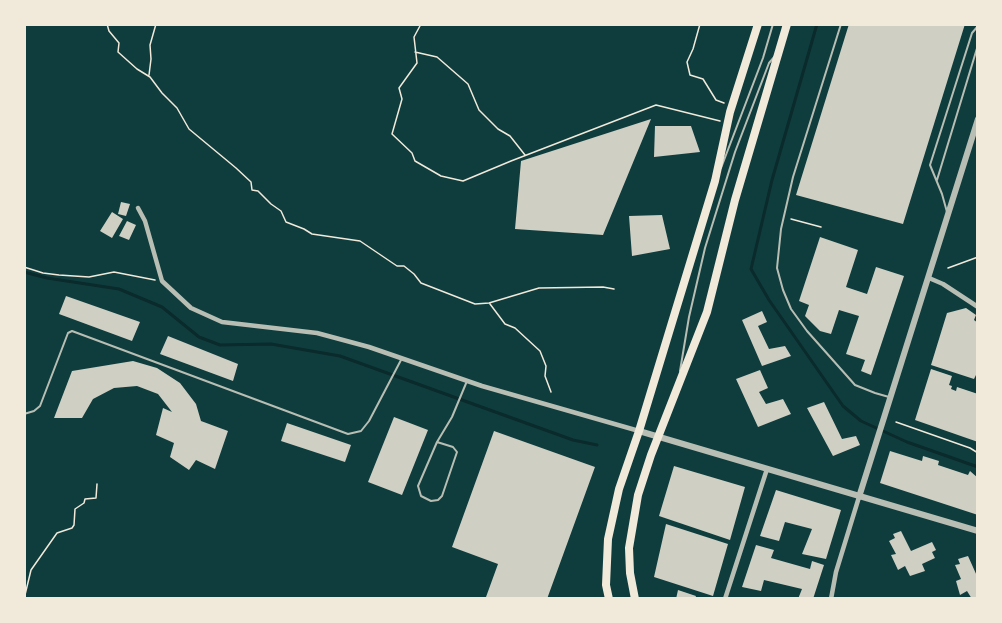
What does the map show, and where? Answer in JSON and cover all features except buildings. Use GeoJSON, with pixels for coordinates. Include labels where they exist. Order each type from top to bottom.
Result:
{"type":"FeatureCollection","features":[{"type":"Feature","properties":{"kind":"main road"},"geometry":{"type":"LineString","coordinates":[[609,599],[606,585],[608,539],[619,489],[639,431],[715,181],[730,112],[758,24]]}},
{"type":"Feature","properties":{"kind":"main road"},"geometry":{"type":"LineString","coordinates":[[635,599],[630,573],[629,548],[638,495],[658,436],[707,312],[735,200],[787,24]]}},
{"type":"Feature","properties":{"kind":"street"},"geometry":{"type":"LineString","coordinates":[[831,599],[836,572],[978,119]]}},
{"type":"Feature","properties":{"kind":"street"},"geometry":{"type":"LineString","coordinates":[[138,208],[145,220],[162,281],[191,308],[222,322],[317,333],[402,358],[467,381],[978,531]]}},
{"type":"Feature","properties":{"kind":"street"},"geometry":{"type":"LineString","coordinates":[[929,278],[943,284],[978,307]]}},
{"type":"Feature","properties":{"kind":"street"},"geometry":{"type":"LineString","coordinates":[[725,599],[767,469]]}},
{"type":"Feature","properties":{"kind":"lane"},"geometry":{"type":"LineString","coordinates":[[715,181],[763,58],[773,24]]}},
{"type":"Feature","properties":{"kind":"lane"},"geometry":{"type":"LineString","coordinates":[[840,24],[793,177],[781,229],[777,268],[791,309],[807,331],[855,385],[891,397]]}},
{"type":"Feature","properties":{"kind":"lane"},"geometry":{"type":"LineString","coordinates":[[948,216],[930,165],[972,33],[978,26]]}},
{"type":"Feature","properties":{"kind":"lane"},"geometry":{"type":"LineString","coordinates":[[936,181],[978,45]]}},
{"type":"Feature","properties":{"kind":"lane"},"geometry":{"type":"LineString","coordinates":[[678,386],[689,317],[708,239],[739,142],[769,63],[779,51]]}},
{"type":"Feature","properties":{"kind":"lane"},"geometry":{"type":"LineString","coordinates":[[24,414],[40,406],[68,333],[72,331],[348,434],[361,431],[369,421],[402,358]]}},
{"type":"Feature","properties":{"kind":"lane"},"geometry":{"type":"LineString","coordinates":[[436,442],[453,447],[457,452],[442,496],[438,500],[431,501],[421,496],[418,486],[436,442],[452,417],[467,381]]}},
{"type":"Feature","properties":{"kind":"path"},"geometry":{"type":"LineString","coordinates":[[107,24],[109,31],[119,43],[118,52],[149,76],[177,108],[189,129],[251,182],[252,189],[258,191],[281,211],[286,222],[312,234],[360,241],[397,266],[404,266],[421,283],[475,304],[489,303],[539,288],[603,287],[614,289]]}},
{"type":"Feature","properties":{"kind":"path"},"geometry":{"type":"LineString","coordinates":[[149,76],[150,45],[156,24]]}},
{"type":"Feature","properties":{"kind":"path"},"geometry":{"type":"LineString","coordinates":[[421,24],[414,37],[417,63],[399,88],[402,99],[392,134],[412,153],[415,161],[441,176],[463,181],[656,105],[723,121]]}},
{"type":"Feature","properties":{"kind":"path"},"geometry":{"type":"LineString","coordinates":[[700,24],[687,62],[690,75],[704,79],[716,100],[728,104]]}},
{"type":"Feature","properties":{"kind":"path"},"geometry":{"type":"LineString","coordinates":[[414,52],[437,57],[468,84],[479,110],[498,129],[510,136],[526,155]]}},
{"type":"Feature","properties":{"kind":"path"},"geometry":{"type":"LineString","coordinates":[[790,219],[821,227]]}},
{"type":"Feature","properties":{"kind":"path"},"geometry":{"type":"LineString","coordinates":[[948,268],[978,256]]}},
{"type":"Feature","properties":{"kind":"path"},"geometry":{"type":"LineString","coordinates":[[24,267],[59,275],[88,277],[114,272],[162,281]]}},
{"type":"Feature","properties":{"kind":"path"},"geometry":{"type":"LineString","coordinates":[[489,303],[505,324],[515,328],[540,351],[546,366],[545,376],[551,392]]}},
{"type":"Feature","properties":{"kind":"path"},"geometry":{"type":"LineString","coordinates":[[896,422],[970,448],[978,453]]}},
{"type":"Feature","properties":{"kind":"path"},"geometry":{"type":"LineString","coordinates":[[24,599],[32,570],[57,533],[72,528],[75,509],[84,503],[85,499],[96,498],[98,484]]}},
{"type":"Feature","properties":{"kind":"waterway"},"geometry":{"type":"LineString","coordinates":[[817,24],[772,180],[751,269],[769,300],[843,406],[861,421],[907,442],[978,467]]}},
{"type":"Feature","properties":{"kind":"waterway"},"geometry":{"type":"LineString","coordinates":[[24,272],[47,278],[119,289],[162,307],[199,337],[220,345],[271,344],[340,356],[573,440],[597,445]]}}]}
